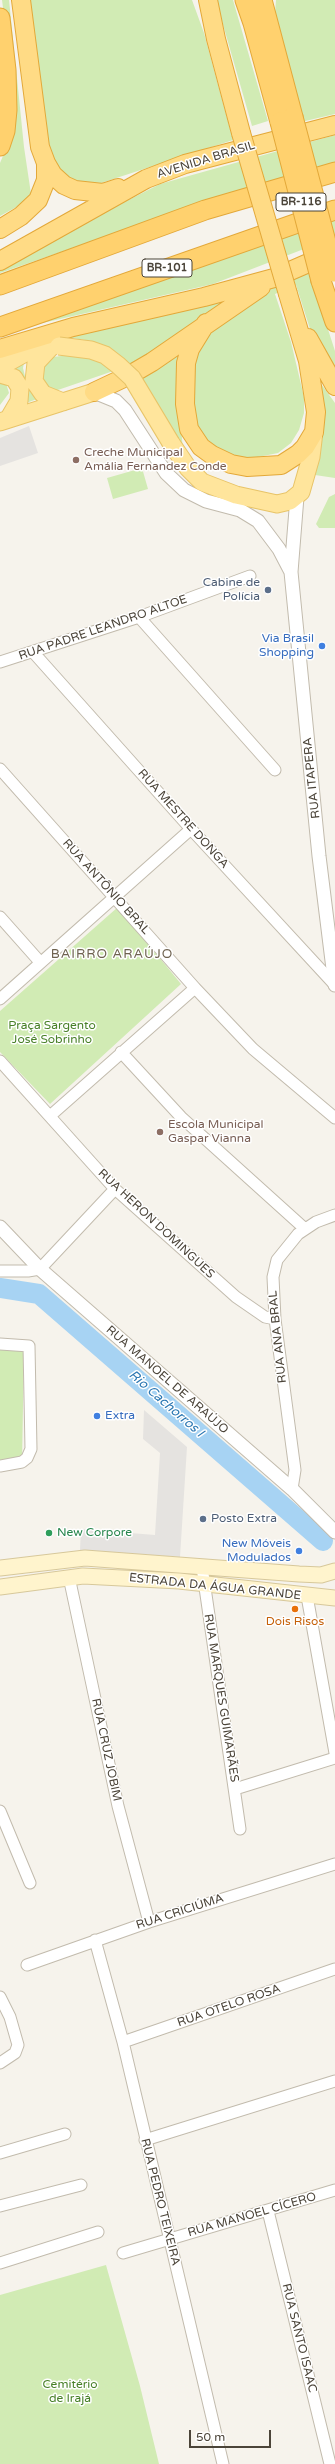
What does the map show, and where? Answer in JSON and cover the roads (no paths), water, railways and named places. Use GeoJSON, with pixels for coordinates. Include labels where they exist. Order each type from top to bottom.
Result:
{"type":"FeatureCollection","features":[{"type":"Feature","properties":{"kind":"highway"},"geometry":{"type":"LineString","coordinates":[[21,0],[40,146],[46,163],[53,175],[64,185],[75,190],[92,193],[103,193],[146,179]]}},
{"type":"Feature","properties":{"kind":"highway"},"geometry":{"type":"LineString","coordinates":[[202,0],[216,39]]}},
{"type":"Feature","properties":{"kind":"highway"},"geometry":{"type":"LineString","coordinates":[[206,323],[190,349],[186,363],[186,417],[195,440],[212,455],[231,464],[248,467],[263,467],[281,465],[290,460],[305,447],[314,432],[316,400],[308,361],[241,133],[216,39],[208,0]]}},
{"type":"Feature","properties":{"kind":"highway"},"geometry":{"type":"LineString","coordinates":[[245,0],[287,120],[330,276],[335,322]]}},
{"type":"Feature","properties":{"kind":"highway"},"geometry":{"type":"LineString","coordinates":[[262,0],[270,23],[287,120]]}},
{"type":"Feature","properties":{"kind":"highway"},"geometry":{"type":"LineString","coordinates":[[270,23],[271,0]]}},
{"type":"Feature","properties":{"kind":"highway"},"geometry":{"type":"LineString","coordinates":[[0,18],[6,70],[7,110],[5,131],[0,146]]}},
{"type":"Feature","properties":{"kind":"highway","name":"AVENIDA BRASIL"},"geometry":{"type":"LineString","coordinates":[[0,262],[146,179],[199,160],[335,125]]}},
{"type":"Feature","properties":{"kind":"highway"},"geometry":{"type":"LineString","coordinates":[[0,229],[20,216],[38,200],[46,180],[46,163]]}},
{"type":"Feature","properties":{"kind":"highway"},"geometry":{"type":"LineString","coordinates":[[0,285],[205,210],[335,172]]}},
{"type":"Feature","properties":{"kind":"highway","name":"BR-101"},"geometry":{"type":"LineString","coordinates":[[0,326],[335,210]]}},
{"type":"Feature","properties":{"kind":"highway"},"geometry":{"type":"LineString","coordinates":[[0,349],[73,327],[204,297],[274,278],[335,252]]}},
{"type":"Feature","properties":{"kind":"highway"},"geometry":{"type":"LineString","coordinates":[[94,392],[128,376],[152,362],[206,323],[274,278]]}},
{"type":"Feature","properties":{"kind":"highway"},"geometry":{"type":"LineString","coordinates":[[295,315],[335,386]]}},
{"type":"Feature","properties":{"kind":"main road"},"geometry":{"type":"LineString","coordinates":[[0,366],[25,353],[55,347],[91,350],[105,355],[132,378],[171,443],[188,468],[210,486],[268,504],[283,503],[297,497],[306,480],[314,432]]}},
{"type":"Feature","properties":{"kind":"main road"},"geometry":{"type":"LineString","coordinates":[[55,347],[36,363],[34,381],[43,394],[63,402]]}},
{"type":"Feature","properties":{"kind":"main road"},"geometry":{"type":"LineString","coordinates":[[0,374],[10,375],[20,388],[19,401],[5,420]]}},
{"type":"Feature","properties":{"kind":"main road"},"geometry":{"type":"LineString","coordinates":[[5,420],[94,392]]}},
{"type":"Feature","properties":{"kind":"main road","name":"ESTRADA DA ÁGUA GRANDE"},"geometry":{"type":"LineString","coordinates":[[0,1568],[75,1559],[143,1562],[315,1574],[335,1572]]}},
{"type":"Feature","properties":{"kind":"main road"},"geometry":{"type":"LineString","coordinates":[[142,1578],[143,1562]]}},
{"type":"Feature","properties":{"kind":"main road","name":"ESTRADA DA ÁGUA GRANDE"},"geometry":{"type":"LineString","coordinates":[[0,1587],[69,1577],[142,1578],[335,1598]]}},
{"type":"Feature","properties":{"kind":"street","name":"RUA ITAPERA"},"geometry":{"type":"LineString","coordinates":[[94,392],[116,401],[125,410],[166,473],[184,490],[206,501],[240,510],[258,521],[279,549],[291,572]]}},
{"type":"Feature","properties":{"kind":"street","name":"RUA ITAPERA"},"geometry":{"type":"LineString","coordinates":[[297,497],[291,572],[319,856],[335,985]]}},
{"type":"Feature","properties":{"kind":"street","name":"RUA PADRE LEANDRO ALTOE"},"geometry":{"type":"LineString","coordinates":[[0,662],[139,617],[250,576]]}},
{"type":"Feature","properties":{"kind":"street"},"geometry":{"type":"LineString","coordinates":[[139,617],[275,770]]}},
{"type":"Feature","properties":{"kind":"street","name":"RUA MESTRE DONGA"},"geometry":{"type":"LineString","coordinates":[[32,652],[191,829],[335,985]]}},
{"type":"Feature","properties":{"kind":"street","name":"RUA ANTÔNIO BRAL"},"geometry":{"type":"LineString","coordinates":[[0,769],[195,988],[253,1049],[335,1118]]}},
{"type":"Feature","properties":{"kind":"street"},"geometry":{"type":"LineString","coordinates":[[0,999],[191,829]]}},
{"type":"Feature","properties":{"kind":"street"},"geometry":{"type":"LineString","coordinates":[[0,917],[40,962]]}},
{"type":"Feature","properties":{"kind":"street"},"geometry":{"type":"LineString","coordinates":[[50,1116],[195,988]]}},
{"type":"Feature","properties":{"kind":"street"},"geometry":{"type":"LineString","coordinates":[[121,1052],[181,1117],[304,1228]]}},
{"type":"Feature","properties":{"kind":"street","name":"RUA HERON DOMINGUES"},"geometry":{"type":"LineString","coordinates":[[0,1061],[115,1189],[236,1297],[265,1317],[275,1319]]}},
{"type":"Feature","properties":{"kind":"street"},"geometry":{"type":"LineString","coordinates":[[0,1271],[28,1271],[40,1269],[115,1189]]}},
{"type":"Feature","properties":{"kind":"street","name":"RUA ANA BRAL"},"geometry":{"type":"LineString","coordinates":[[292,1489],[295,1470],[275,1319],[272,1285],[275,1268],[283,1251],[304,1228],[335,1214]]}},
{"type":"Feature","properties":{"kind":"street","name":"RUA MANOEL DE ARAÚJO"},"geometry":{"type":"LineString","coordinates":[[0,1227],[40,1269],[292,1489],[335,1532]]}},
{"type":"Feature","properties":{"kind":"street"},"geometry":{"type":"LineString","coordinates":[[0,1344],[29,1346],[31,1449],[27,1458],[22,1462],[0,1466]]}},
{"type":"Feature","properties":{"kind":"street","name":"RUA MARQUES GUIMARÃES"},"geometry":{"type":"LineString","coordinates":[[202,1567],[240,1829]]}},
{"type":"Feature","properties":{"kind":"street","name":"RUA CRUZ JOBIM"},"geometry":{"type":"LineString","coordinates":[[69,1577],[118,1806],[149,1922]]}},
{"type":"Feature","properties":{"kind":"street"},"geometry":{"type":"LineString","coordinates":[[307,1596],[335,1753]]}},
{"type":"Feature","properties":{"kind":"street"},"geometry":{"type":"LineString","coordinates":[[235,1789],[335,1758]]}},
{"type":"Feature","properties":{"kind":"street"},"geometry":{"type":"LineString","coordinates":[[0,1811],[30,1883]]}},
{"type":"Feature","properties":{"kind":"street","name":"RUA CRICIÚMA"},"geometry":{"type":"LineString","coordinates":[[27,1965],[149,1922],[335,1864]]}},
{"type":"Feature","properties":{"kind":"street","name":"RUA PEDRO TEIXEIRA"},"geometry":{"type":"LineString","coordinates":[[95,1940],[123,2042],[223,2464]]}},
{"type":"Feature","properties":{"kind":"street","name":"RUA OTELO ROSA"},"geometry":{"type":"LineString","coordinates":[[123,2042],[335,1969]]}},
{"type":"Feature","properties":{"kind":"street"},"geometry":{"type":"LineString","coordinates":[[0,1997],[10,2017],[18,2045],[15,2053],[0,2063]]}},
{"type":"Feature","properties":{"kind":"street"},"geometry":{"type":"LineString","coordinates":[[145,2140],[335,2081]]}},
{"type":"Feature","properties":{"kind":"street"},"geometry":{"type":"LineString","coordinates":[[0,2153],[66,2134]]}},
{"type":"Feature","properties":{"kind":"street"},"geometry":{"type":"LineString","coordinates":[[0,2206],[81,2185]]}},
{"type":"Feature","properties":{"kind":"street","name":"RUA MANOEL CÍCERO"},"geometry":{"type":"LineString","coordinates":[[122,2253],[335,2190]]}},
{"type":"Feature","properties":{"kind":"street","name":"RUA SANTO ISAAC"},"geometry":{"type":"LineString","coordinates":[[268,2211],[330,2464]]}},
{"type":"Feature","properties":{"kind":"street"},"geometry":{"type":"LineString","coordinates":[[0,2263],[98,2232]]}},
{"type":"Feature","properties":{"kind":"waterway","name":"Rio Cachorros I"},"geometry":{"type":"LineString","coordinates":[[0,1288],[39,1294],[323,1541]]}},
{"type":"Feature","properties":{"kind":"place","name":"Creche Municipal Amália Fernandez Conde"},"geometry":{"type":"Point","coordinates":[76,460]}},
{"type":"Feature","properties":{"kind":"place","name":"Cabine de Polícia"},"geometry":{"type":"Point","coordinates":[268,590]}},
{"type":"Feature","properties":{"kind":"place","name":"Via Brasil Shopping"},"geometry":{"type":"Point","coordinates":[322,646]}},
{"type":"Feature","properties":{"kind":"place","name":"Escola Municipal Gaspar Vianna"},"geometry":{"type":"Point","coordinates":[160,1132]}},
{"type":"Feature","properties":{"kind":"place","name":"Extra"},"geometry":{"type":"Point","coordinates":[97,1416]}},
{"type":"Feature","properties":{"kind":"place","name":"Posto Extra"},"geometry":{"type":"Point","coordinates":[203,1519]}},
{"type":"Feature","properties":{"kind":"place","name":"New Corpore"},"geometry":{"type":"Point","coordinates":[49,1533]}},
{"type":"Feature","properties":{"kind":"place","name":"New Móveis Modulados"},"geometry":{"type":"Point","coordinates":[299,1551]}},
{"type":"Feature","properties":{"kind":"place","name":"Dois Risos"},"geometry":{"type":"Point","coordinates":[295,1609]}},
{"type":"Feature","properties":{"kind":"district","name":"BAIRRO ARAÚJO"},"geometry":{"type":"Point","coordinates":[112,955]}},
{"type":"Feature","properties":{"kind":"park label","name":"Praça Sargento José Sobrinho"},"geometry":{"type":"Point","coordinates":[52,1033]}},
{"type":"Feature","properties":{"kind":"park label","name":"Cemitério de Irajá"},"geometry":{"type":"Point","coordinates":[70,2392]}}]}
